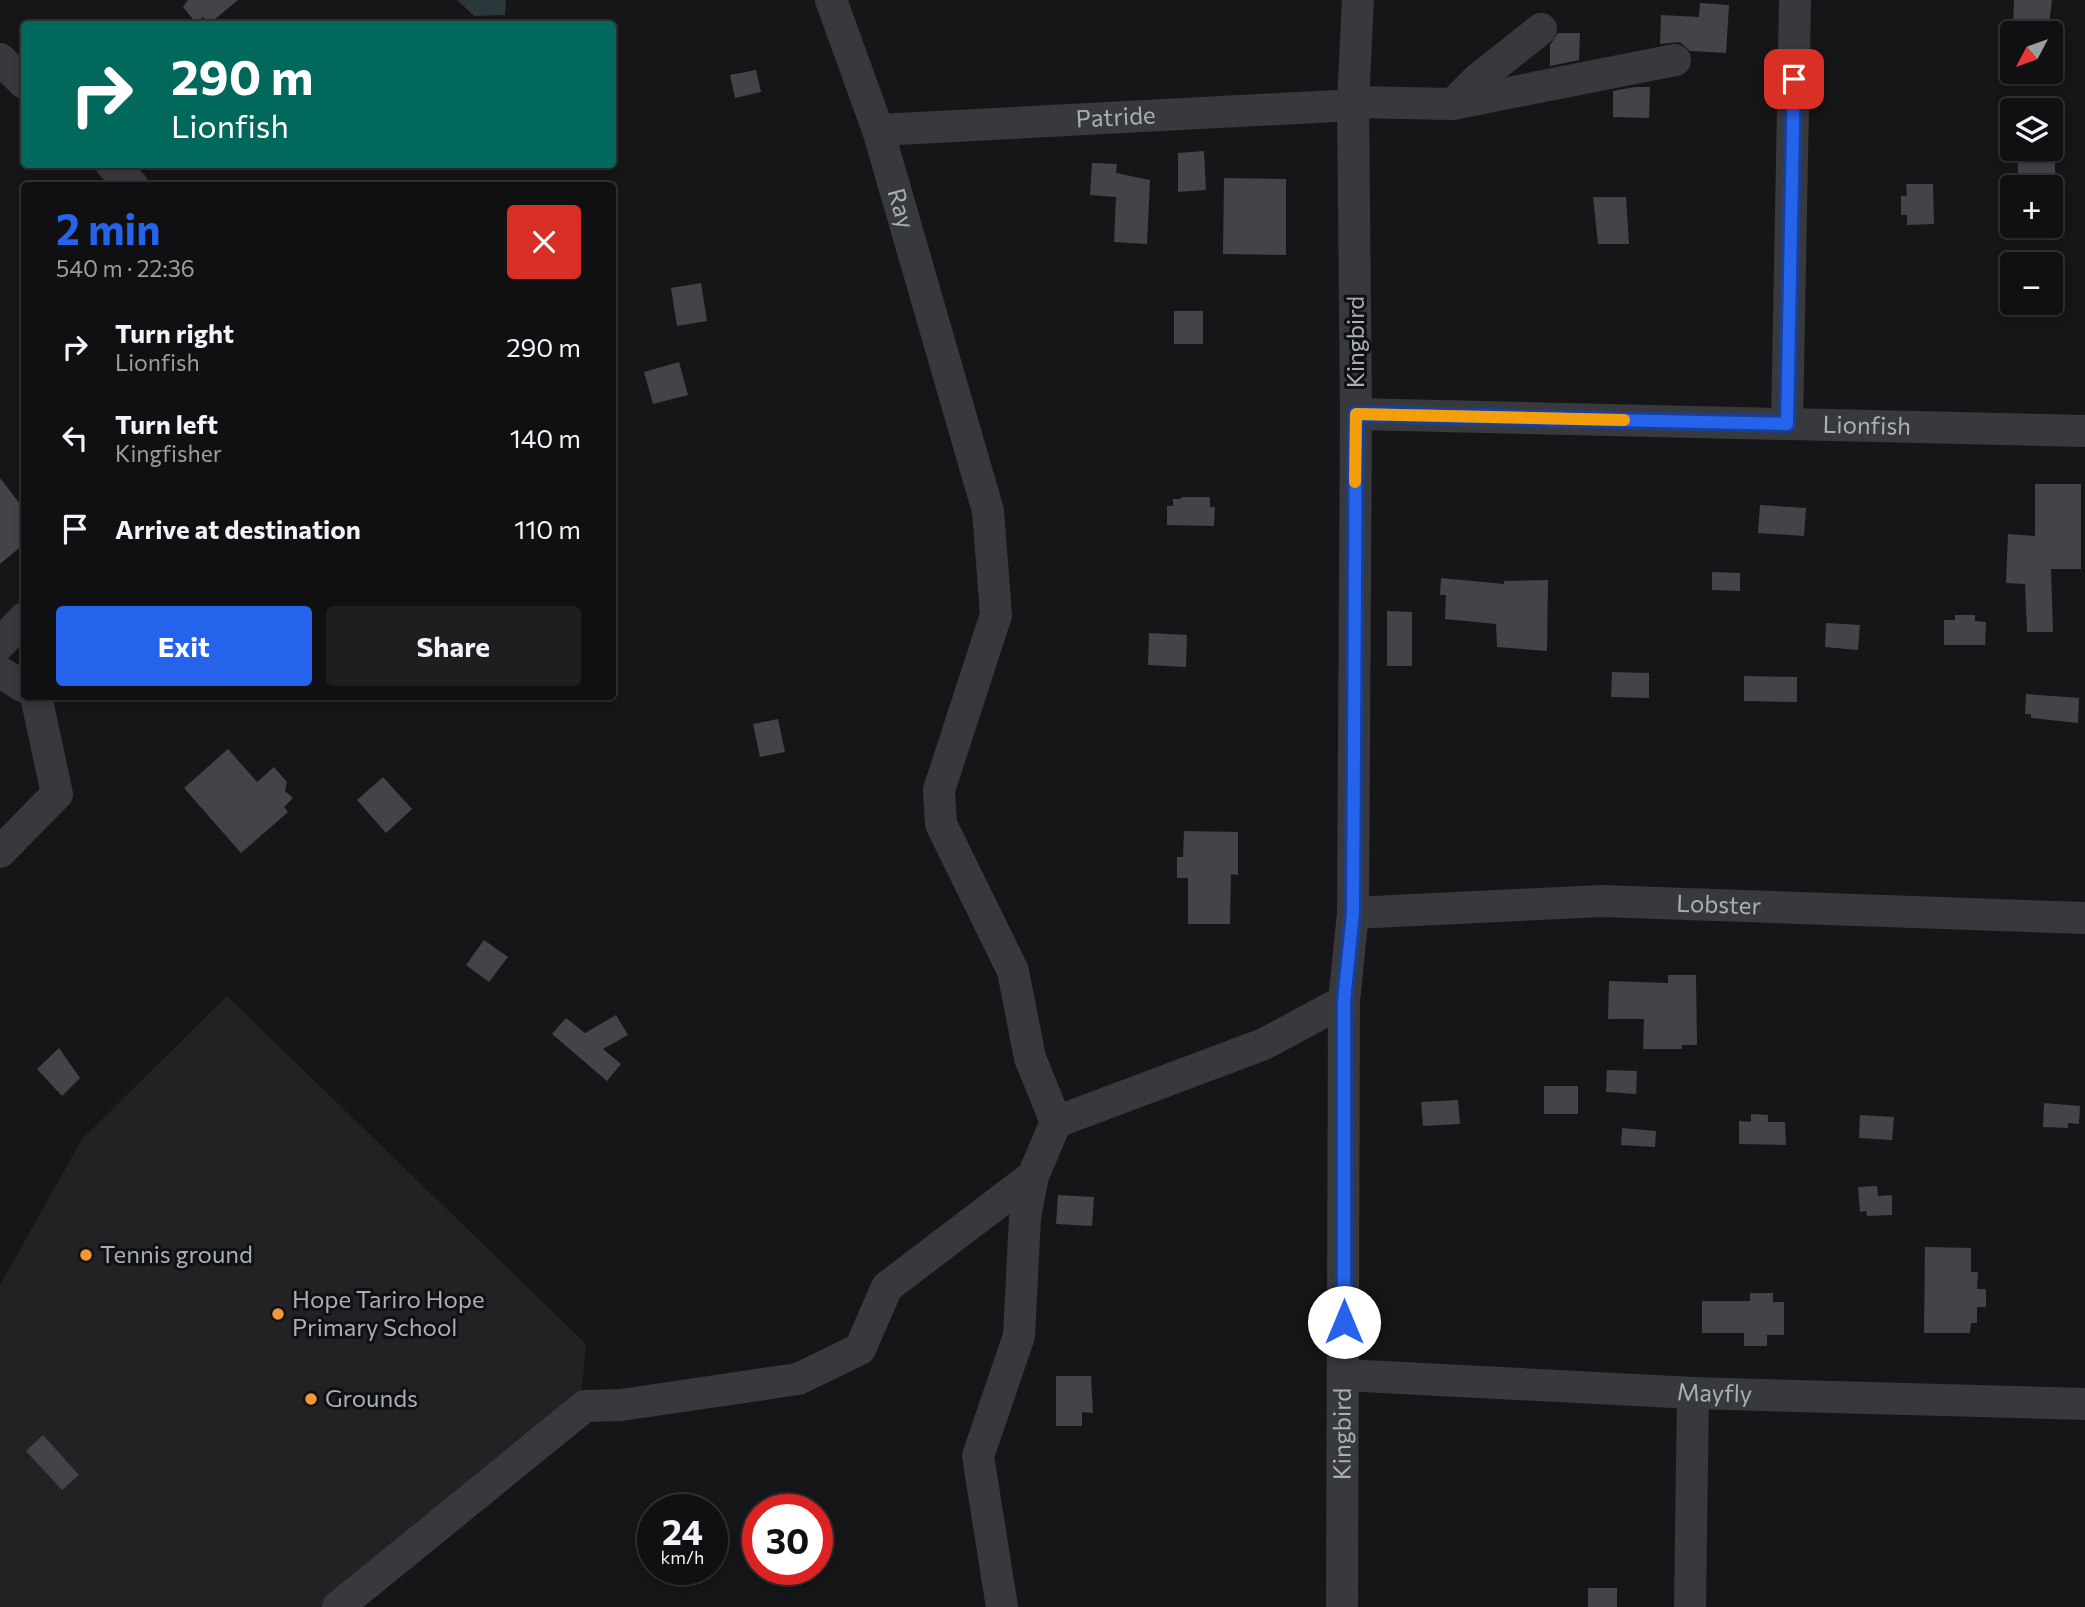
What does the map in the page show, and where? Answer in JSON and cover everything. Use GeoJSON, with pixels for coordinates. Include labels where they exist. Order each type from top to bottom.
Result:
{"type":"FeatureCollection","features":[{"type":"Feature","properties":{"kind":"street","name":"Ray"},"geometry":{"type":"LineString","coordinates":[[831,0],[878,130],[988,511],[996,615],[939,790],[941,824],[1013,971],[1030,1058],[1056,1122]]}},
{"type":"Feature","properties":{"kind":"street","name":"Kingbird"},"geometry":{"type":"LineString","coordinates":[[1342,1607],[1344,1001],[1353,913],[1356,414],[1354,103],[1358,0]]}},
{"type":"Feature","properties":{"kind":"street"},"geometry":{"type":"LineString","coordinates":[[1787,424],[1795,0]]}},
{"type":"Feature","properties":{"kind":"street"},"geometry":{"type":"LineString","coordinates":[[1453,104],[1478,79],[1541,29]]}},
{"type":"Feature","properties":{"kind":"street"},"geometry":{"type":"LineString","coordinates":[[0,59],[21,80]]}},
{"type":"Feature","properties":{"kind":"street","name":"Patride"},"geometry":{"type":"LineString","coordinates":[[878,130],[1354,103],[1453,104],[1675,60]]}},
{"type":"Feature","properties":{"kind":"street"},"geometry":{"type":"LineString","coordinates":[[115,168],[129,182]]}},
{"type":"Feature","properties":{"kind":"street","name":"Lionfish"},"geometry":{"type":"LineString","coordinates":[[1356,414],[2085,431]]}},
{"type":"Feature","properties":{"kind":"street"},"geometry":{"type":"LineString","coordinates":[[0,644],[21,621]]}},
{"type":"Feature","properties":{"kind":"street"},"geometry":{"type":"LineString","coordinates":[[0,672],[21,685]]}},
{"type":"Feature","properties":{"kind":"street"},"geometry":{"type":"LineString","coordinates":[[0,852],[57,794],[37,700]]}},
{"type":"Feature","properties":{"kind":"street","name":"Lobster"},"geometry":{"type":"LineString","coordinates":[[1353,913],[1601,901],[2085,918]]}},
{"type":"Feature","properties":{"kind":"street"},"geometry":{"type":"LineString","coordinates":[[1002,1607],[978,1455],[1019,1336],[1025,1217],[1032,1176],[1056,1122],[1264,1044],[1344,1001]]}},
{"type":"Feature","properties":{"kind":"street"},"geometry":{"type":"LineString","coordinates":[[346,1600],[585,1406],[621,1405],[798,1379],[860,1349],[887,1287],[1032,1176]]}},
{"type":"Feature","properties":{"kind":"street","name":"Mayfly"},"geometry":{"type":"LineString","coordinates":[[1344,1376],[1693,1393],[2085,1404]]}},
{"type":"Feature","properties":{"kind":"street"},"geometry":{"type":"LineString","coordinates":[[1690,1607],[1693,1393]]}},
{"type":"Feature","properties":{"kind":"shaded area"},"geometry":{"type":"Polygon","coordinates":[[[457,0],[506,0],[505,15],[474,16],[457,0]]]}},
{"type":"Feature","properties":{"kind":"shaded area","name":"Hope Tariro Hope Primary School"},"geometry":{"type":"Polygon","coordinates":[[[227,996],[586,1344],[581,1399],[328,1607],[0,1607],[0,1285],[82,1139],[227,996]]]}},
{"type":"Feature","properties":{"kind":"building"},"geometry":{"type":"Polygon","coordinates":[[[188,0],[238,0],[213,21],[206,21],[203,17],[194,21],[183,7],[188,0]]]}},
{"type":"Feature","properties":{"kind":"building"},"geometry":{"type":"Polygon","coordinates":[[[2014,0],[2052,0],[2049,21],[2013,21],[2014,0]]]}},
{"type":"Feature","properties":{"kind":"building"},"geometry":{"type":"Polygon","coordinates":[[[1700,3],[1729,5],[1726,53],[1690,51],[1680,42],[1660,44],[1661,15],[1699,17],[1700,3]]]}},
{"type":"Feature","properties":{"kind":"building"},"geometry":{"type":"Polygon","coordinates":[[[1558,33],[1580,33],[1579,60],[1550,66],[1550,45],[1558,33]]]}},
{"type":"Feature","properties":{"kind":"building"},"geometry":{"type":"Polygon","coordinates":[[[756,70],[761,92],[735,98],[730,75],[756,70]]]}},
{"type":"Feature","properties":{"kind":"building"},"geometry":{"type":"Polygon","coordinates":[[[1650,87],[1649,118],[1613,117],[1613,91],[1650,87]]]}},
{"type":"Feature","properties":{"kind":"building"},"geometry":{"type":"Polygon","coordinates":[[[1204,151],[1206,190],[1178,192],[1178,153],[1204,151]]]}},
{"type":"Feature","properties":{"kind":"building"},"geometry":{"type":"Polygon","coordinates":[[[2018,161],[2055,161],[2055,175],[2018,175],[2018,161]]]}},
{"type":"Feature","properties":{"kind":"building"},"geometry":{"type":"Polygon","coordinates":[[[1092,163],[1117,164],[1116,173],[1150,180],[1147,244],[1114,242],[1116,197],[1090,195],[1092,163]]]}},
{"type":"Feature","properties":{"kind":"building"},"geometry":{"type":"Polygon","coordinates":[[[1224,178],[1286,179],[1286,255],[1223,254],[1224,178]]]}},
{"type":"Feature","properties":{"kind":"building"},"geometry":{"type":"Polygon","coordinates":[[[1906,184],[1933,184],[1934,224],[1907,225],[1907,215],[1901,215],[1901,196],[1907,196],[1906,184]]]}},
{"type":"Feature","properties":{"kind":"building"},"geometry":{"type":"Polygon","coordinates":[[[1593,197],[1626,197],[1629,244],[1598,244],[1593,197]]]}},
{"type":"Feature","properties":{"kind":"building"},"geometry":{"type":"Polygon","coordinates":[[[701,283],[707,321],[677,326],[671,288],[701,283]]]}},
{"type":"Feature","properties":{"kind":"building"},"geometry":{"type":"Polygon","coordinates":[[[1174,311],[1203,311],[1203,344],[1174,344],[1174,311]]]}},
{"type":"Feature","properties":{"kind":"building"},"geometry":{"type":"Polygon","coordinates":[[[679,362],[688,395],[653,404],[644,372],[679,362]]]}},
{"type":"Feature","properties":{"kind":"building"},"geometry":{"type":"Polygon","coordinates":[[[0,478],[21,505],[21,546],[0,564],[0,478]]]}},
{"type":"Feature","properties":{"kind":"building"},"geometry":{"type":"Polygon","coordinates":[[[2035,484],[2081,484],[2081,569],[2051,569],[2053,632],[2027,632],[2025,584],[2006,583],[2008,534],[2035,536],[2035,484]]]}},
{"type":"Feature","properties":{"kind":"building"},"geometry":{"type":"Polygon","coordinates":[[[1210,497],[1210,507],[1215,507],[1214,526],[1167,525],[1167,506],[1173,506],[1173,499],[1210,497]]]}},
{"type":"Feature","properties":{"kind":"building"},"geometry":{"type":"Polygon","coordinates":[[[1760,505],[1806,508],[1804,536],[1758,533],[1760,505]]]}},
{"type":"Feature","properties":{"kind":"building"},"geometry":{"type":"Polygon","coordinates":[[[1712,572],[1740,573],[1740,591],[1712,590],[1712,572]]]}},
{"type":"Feature","properties":{"kind":"building"},"geometry":{"type":"Polygon","coordinates":[[[1441,578],[1504,584],[1504,581],[1548,580],[1547,651],[1497,647],[1496,624],[1445,619],[1446,595],[1440,595],[1441,578]]]}},
{"type":"Feature","properties":{"kind":"building"},"geometry":{"type":"Polygon","coordinates":[[[1387,611],[1412,612],[1412,666],[1387,666],[1387,611]]]}},
{"type":"Feature","properties":{"kind":"building"},"geometry":{"type":"Polygon","coordinates":[[[1955,615],[1975,615],[1975,621],[1986,622],[1985,645],[1944,645],[1944,620],[1955,620],[1955,615]]]}},
{"type":"Feature","properties":{"kind":"building"},"geometry":{"type":"Polygon","coordinates":[[[1826,623],[1860,625],[1858,650],[1825,647],[1826,623]]]}},
{"type":"Feature","properties":{"kind":"building"},"geometry":{"type":"Polygon","coordinates":[[[1149,633],[1187,635],[1186,667],[1148,665],[1149,633]]]}},
{"type":"Feature","properties":{"kind":"building"},"geometry":{"type":"Polygon","coordinates":[[[1612,672],[1649,673],[1649,698],[1611,697],[1612,672]]]}},
{"type":"Feature","properties":{"kind":"building"},"geometry":{"type":"Polygon","coordinates":[[[1744,676],[1797,677],[1797,702],[1744,701],[1744,676]]]}},
{"type":"Feature","properties":{"kind":"building"},"geometry":{"type":"Polygon","coordinates":[[[2026,694],[2079,698],[2078,723],[2031,718],[2031,714],[2025,714],[2026,694]]]}},
{"type":"Feature","properties":{"kind":"building"},"geometry":{"type":"Polygon","coordinates":[[[778,719],[785,752],[760,757],[753,724],[778,719]]]}},
{"type":"Feature","properties":{"kind":"building"},"geometry":{"type":"Polygon","coordinates":[[[228,749],[257,782],[274,767],[287,782],[285,791],[293,798],[284,807],[288,812],[241,853],[184,788],[228,749]]]}},
{"type":"Feature","properties":{"kind":"building"},"geometry":{"type":"Polygon","coordinates":[[[383,777],[412,809],[386,833],[357,800],[383,777]]]}},
{"type":"Feature","properties":{"kind":"building"},"geometry":{"type":"Polygon","coordinates":[[[1184,831],[1238,832],[1238,875],[1231,874],[1230,924],[1188,924],[1188,878],[1177,878],[1177,857],[1183,857],[1184,831]]]}},
{"type":"Feature","properties":{"kind":"building"},"geometry":{"type":"Polygon","coordinates":[[[484,940],[508,957],[489,982],[466,965],[484,940]]]}},
{"type":"Feature","properties":{"kind":"building"},"geometry":{"type":"Polygon","coordinates":[[[1668,975],[1696,975],[1697,1045],[1682,1045],[1682,1049],[1643,1049],[1644,1019],[1608,1019],[1609,981],[1668,983],[1668,975]]]}},
{"type":"Feature","properties":{"kind":"building"},"geometry":{"type":"Polygon","coordinates":[[[616,1015],[628,1035],[603,1049],[621,1064],[607,1081],[552,1034],[566,1018],[585,1033],[616,1015]]]}},
{"type":"Feature","properties":{"kind":"building"},"geometry":{"type":"Polygon","coordinates":[[[59,1048],[80,1078],[62,1096],[37,1069],[59,1048]]]}},
{"type":"Feature","properties":{"kind":"building"},"geometry":{"type":"Polygon","coordinates":[[[1607,1070],[1637,1071],[1636,1094],[1606,1092],[1607,1070]]]}},
{"type":"Feature","properties":{"kind":"building"},"geometry":{"type":"Polygon","coordinates":[[[1544,1086],[1578,1086],[1578,1114],[1544,1114],[1544,1086]]]}},
{"type":"Feature","properties":{"kind":"building"},"geometry":{"type":"Polygon","coordinates":[[[1458,1100],[1460,1124],[1423,1126],[1421,1102],[1458,1100]]]}},
{"type":"Feature","properties":{"kind":"building"},"geometry":{"type":"Polygon","coordinates":[[[2044,1103],[2080,1106],[2079,1124],[2068,1123],[2068,1128],[2043,1127],[2044,1103]]]}},
{"type":"Feature","properties":{"kind":"building"},"geometry":{"type":"Polygon","coordinates":[[[1751,1114],[1768,1115],[1768,1122],[1785,1122],[1786,1145],[1739,1144],[1739,1121],[1751,1122],[1751,1114]]]}},
{"type":"Feature","properties":{"kind":"building"},"geometry":{"type":"Polygon","coordinates":[[[1860,1115],[1894,1117],[1892,1140],[1859,1138],[1860,1115]]]}},
{"type":"Feature","properties":{"kind":"building"},"geometry":{"type":"Polygon","coordinates":[[[1622,1128],[1656,1131],[1655,1147],[1621,1145],[1622,1128]]]}},
{"type":"Feature","properties":{"kind":"building"},"geometry":{"type":"Polygon","coordinates":[[[1877,1186],[1878,1196],[1892,1195],[1892,1215],[1867,1216],[1866,1211],[1860,1212],[1858,1187],[1877,1186]]]}},
{"type":"Feature","properties":{"kind":"building"},"geometry":{"type":"Polygon","coordinates":[[[1058,1195],[1094,1197],[1092,1226],[1056,1224],[1058,1195]]]}},
{"type":"Feature","properties":{"kind":"building"},"geometry":{"type":"Polygon","coordinates":[[[1925,1247],[1971,1248],[1971,1272],[1978,1272],[1977,1289],[1986,1289],[1986,1307],[1977,1307],[1977,1323],[1971,1323],[1970,1333],[1924,1333],[1925,1247]]]}},
{"type":"Feature","properties":{"kind":"building"},"geometry":{"type":"Polygon","coordinates":[[[1750,1293],[1773,1293],[1773,1302],[1784,1302],[1784,1335],[1767,1335],[1767,1346],[1744,1346],[1744,1333],[1702,1333],[1702,1301],[1750,1301],[1750,1293]]]}},
{"type":"Feature","properties":{"kind":"building"},"geometry":{"type":"Polygon","coordinates":[[[1056,1376],[1091,1376],[1093,1413],[1082,1412],[1082,1426],[1056,1426],[1056,1376]]]}},
{"type":"Feature","properties":{"kind":"building"},"geometry":{"type":"Polygon","coordinates":[[[43,1435],[79,1475],[62,1490],[26,1451],[43,1435]]]}},
{"type":"Feature","properties":{"kind":"building"},"geometry":{"type":"Polygon","coordinates":[[[1588,1588],[1617,1588],[1617,1607],[1588,1607],[1588,1588]]]}},
{"type":"Feature","properties":{"kind":"slow traffic"},"geometry":{"type":"LineString","coordinates":[[1355,482],[1356,414],[1624,420]]}},
{"type":"Feature","properties":{"kind":"place","name":"Tennis ground"},"geometry":{"type":"Point","coordinates":[86,1255]}},
{"type":"Feature","properties":{"kind":"place","name":"Hope Tariro Hope Primary School"},"geometry":{"type":"Point","coordinates":[278,1314]}},
{"type":"Feature","properties":{"kind":"place","name":"Grounds"},"geometry":{"type":"Point","coordinates":[311,1399]}},
{"type":"Feature","properties":{"kind":"route"},"geometry":{"type":"LineString","coordinates":[[1344,1322],[1344,1001],[1353,913],[1356,414],[1787,424],[1794,79]]}}]}
